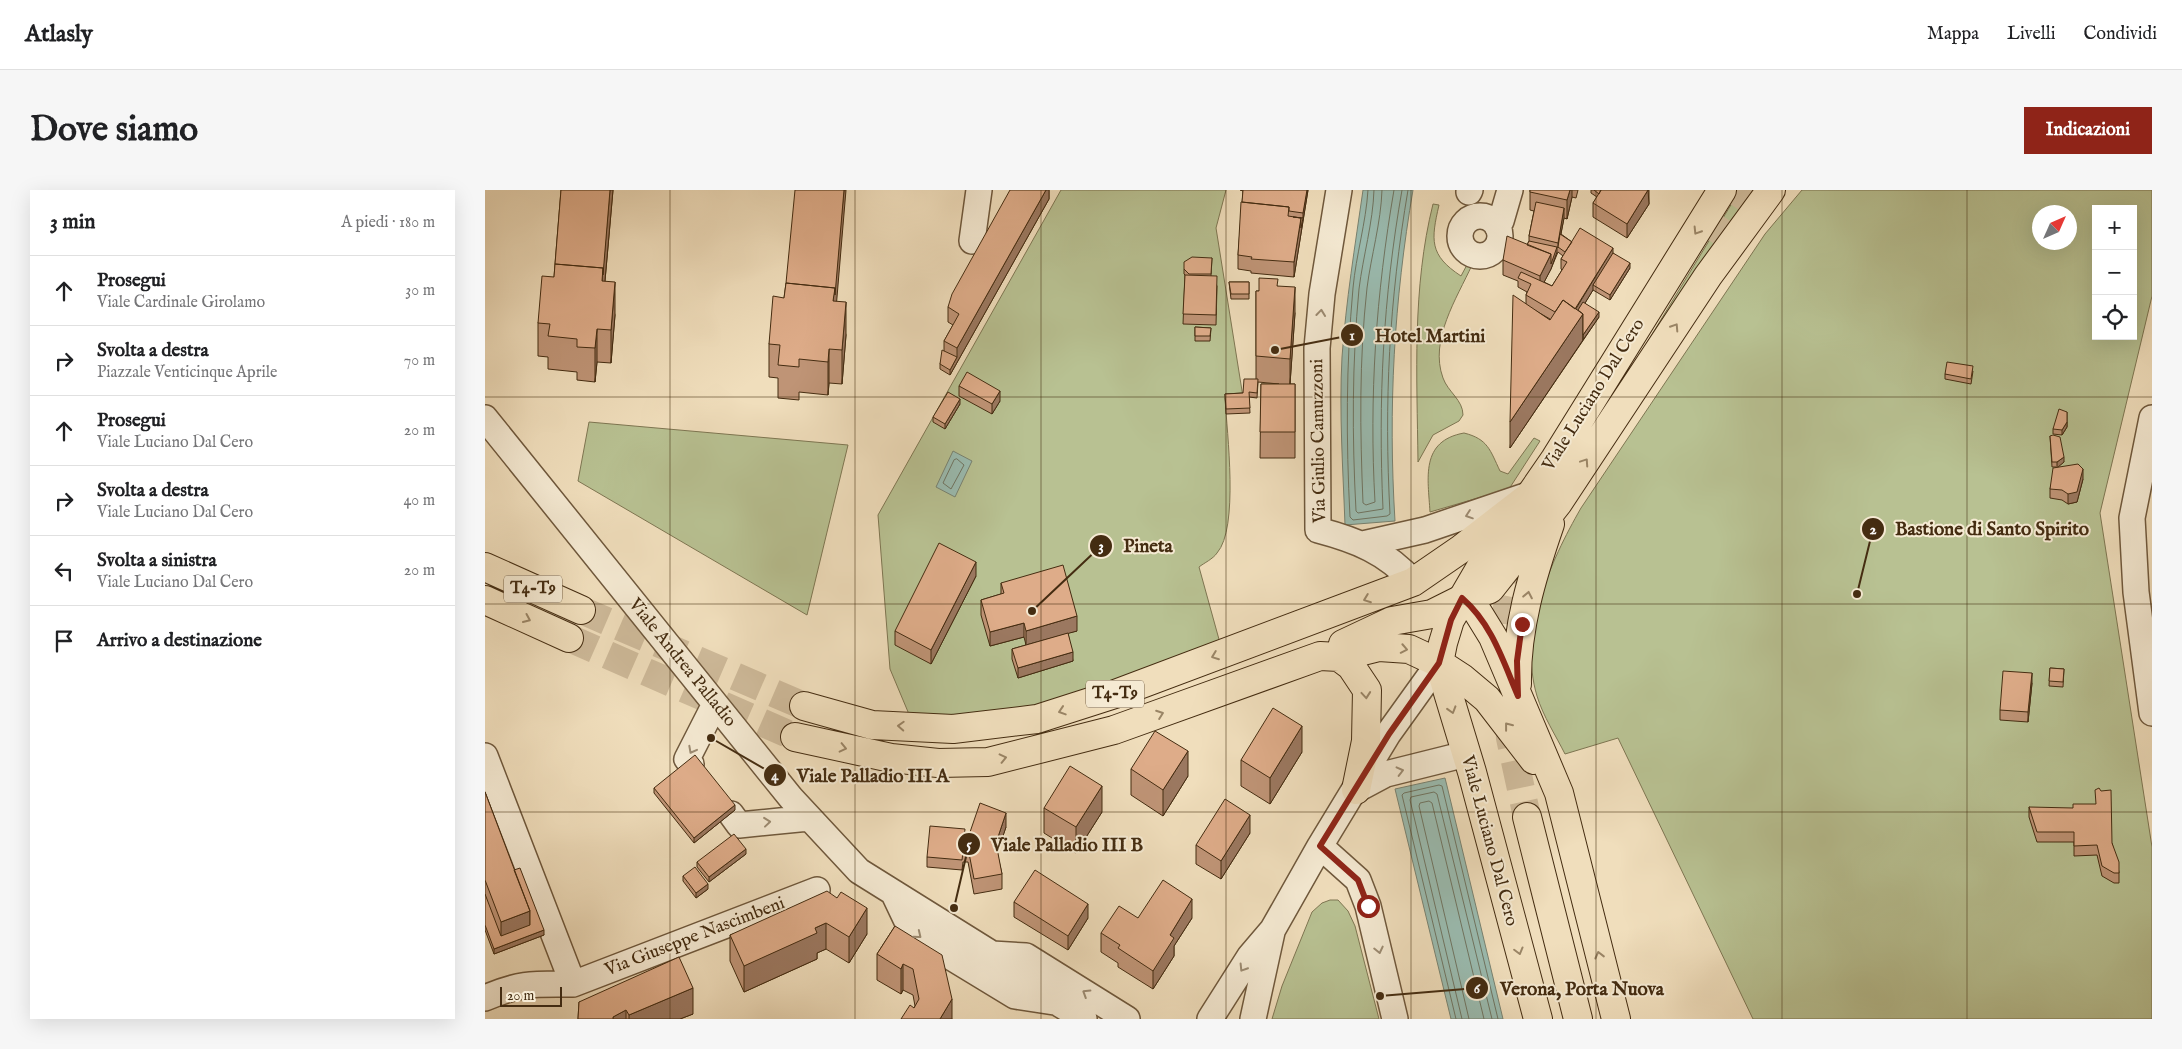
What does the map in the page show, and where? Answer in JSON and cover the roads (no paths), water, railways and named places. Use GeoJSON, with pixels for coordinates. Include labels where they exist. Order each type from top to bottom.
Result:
{"type":"FeatureCollection","features":[{"type":"Feature","properties":{"kind":"main road","name":"Viale Luciano Dal Cero"},"geometry":{"type":"LineString","coordinates":[[1537,1019],[1466,754],[1439,663],[1451,620],[1462,598],[1482,565],[1532,494],[1722,190]]}},
{"type":"Feature","properties":{"kind":"main road","name":"Viale Luciano Dal Cero"},"geometry":{"type":"LineString","coordinates":[[1462,598],[1490,589],[1558,503],[1707,276],[1771,190]]}},
{"type":"Feature","properties":{"kind":"main road","name":"T4-T9"},"geometry":{"type":"LineString","coordinates":[[804,706],[872,725],[953,729],[1037,719],[1115,694],[1413,582],[1461,549],[1532,494]]}},
{"type":"Feature","properties":{"kind":"main road","name":"Viale Luciano Dal Cero"},"geometry":{"type":"LineString","coordinates":[[1518,696],[1517,661],[1531,579],[1558,503]]}},
{"type":"Feature","properties":{"kind":"main road","name":"T4-T9"},"geometry":{"type":"LineString","coordinates":[[485,567],[581,610]]}},
{"type":"Feature","properties":{"kind":"main road"},"geometry":{"type":"LineString","coordinates":[[1413,582],[1462,598]]}},
{"type":"Feature","properties":{"kind":"main road","name":"Viale Luciano Dal Cero"},"geometry":{"type":"LineString","coordinates":[[1462,598],[1477,611],[1493,637],[1559,793],[1615,1019]]}},
{"type":"Feature","properties":{"kind":"main road","name":"T4-T9"},"geometry":{"type":"LineString","coordinates":[[1330,657],[1358,635],[1392,621],[1432,614],[1462,598]]}},
{"type":"Feature","properties":{"kind":"main road","name":"T4-T9"},"geometry":{"type":"LineString","coordinates":[[485,600],[569,638]]}},
{"type":"Feature","properties":{"kind":"main road","name":"T4-T9"},"geometry":{"type":"LineString","coordinates":[[795,737],[891,758],[938,763],[988,762],[1114,730],[1330,657],[1379,647],[1400,648],[1409,649],[1439,663]]}},
{"type":"Feature","properties":{"kind":"main road"},"geometry":{"type":"LineString","coordinates":[[1330,657],[1351,666],[1367,690],[1365,741],[1356,790]]}},
{"type":"Feature","properties":{"kind":"main road","name":"Viale Luciano Dal Cero"},"geometry":{"type":"LineString","coordinates":[[1439,663],[1462,678],[1487,699],[1559,793]]}},
{"type":"Feature","properties":{"kind":"main road"},"geometry":{"type":"LineString","coordinates":[[1527,817],[1578,1019]]}},
{"type":"Feature","properties":{"kind":"street"},"geometry":{"type":"LineString","coordinates":[[972,241],[979,190]]}},
{"type":"Feature","properties":{"kind":"street","name":"Via Giulio Camuzzoni"},"geometry":{"type":"LineString","coordinates":[[1339,190],[1323,294],[1317,348],[1318,530],[1363,544],[1398,565],[1413,582]]}},
{"type":"Feature","properties":{"kind":"street"},"geometry":{"type":"LineString","coordinates":[[1497,226],[1501,221],[1510,190]]}},
{"type":"Feature","properties":{"kind":"street","name":"Viale Andrea Palladio"},"geometry":{"type":"LineString","coordinates":[[485,418],[791,798],[859,871],[992,954],[1058,1003],[1084,1019]]}},
{"type":"Feature","properties":{"kind":"street"},"geometry":{"type":"LineString","coordinates":[[2152,418],[2132,518],[2136,592],[2152,713]]}},
{"type":"Feature","properties":{"kind":"street"},"geometry":{"type":"LineString","coordinates":[[1363,544],[1425,530],[1532,494]]}},
{"type":"Feature","properties":{"kind":"street"},"geometry":{"type":"LineString","coordinates":[[1210,1019],[1250,956],[1273,929],[1320,846],[1389,734],[1439,663]]}},
{"type":"Feature","properties":{"kind":"street"},"geometry":{"type":"LineString","coordinates":[[691,764],[687,759],[715,704]]}},
{"type":"Feature","properties":{"kind":"street"},"geometry":{"type":"LineString","coordinates":[[1356,790],[1386,774],[1466,754]]}},
{"type":"Feature","properties":{"kind":"street"},"geometry":{"type":"LineString","coordinates":[[485,756],[573,984]]}},
{"type":"Feature","properties":{"kind":"street"},"geometry":{"type":"LineString","coordinates":[[731,814],[739,825],[809,818]]}},
{"type":"Feature","properties":{"kind":"street"},"geometry":{"type":"LineString","coordinates":[[1320,846],[1358,880],[1368,906],[1395,1019]]}},
{"type":"Feature","properties":{"kind":"street","name":"Via Giuseppe Nascimbeni"},"geometry":{"type":"LineString","coordinates":[[485,998],[511,987],[530,983],[573,984],[817,890]]}},
{"type":"Feature","properties":{"kind":"street","name":"Viale Andrea Palladio"},"geometry":{"type":"LineString","coordinates":[[894,894],[913,934],[1015,996],[1058,1003]]}},
{"type":"Feature","properties":{"kind":"street"},"geometry":{"type":"LineString","coordinates":[[1253,1019],[1273,929]]}},
{"type":"Feature","properties":{"kind":"street","name":"Viale Andrea Palladio"},"geometry":{"type":"LineString","coordinates":[[992,954],[1027,956],[1127,1019]]}},
{"type":"Feature","properties":{"kind":"water"},"geometry":{"type":"Polygon","coordinates":[[[1363,190],[1413,190],[1401,273],[1394,355],[1392,437],[1395,521],[1345,525],[1341,420],[1342,357],[1348,294],[1363,190]]]}},
{"type":"Feature","properties":{"kind":"water"},"geometry":{"type":"Polygon","coordinates":[[[953,451],[972,461],[955,497],[936,487],[953,451]]]}},
{"type":"Feature","properties":{"kind":"water"},"geometry":{"type":"Polygon","coordinates":[[[1445,778],[1503,1019],[1451,1019],[1395,789],[1445,778]]]}},
{"type":"Feature","properties":{"kind":"tunnel"},"geometry":{"type":"LineString","coordinates":[[1716,245],[1752,190]]}},
{"type":"Feature","properties":{"kind":"tunnel"},"geometry":{"type":"LineString","coordinates":[[1505,666],[1504,636],[1507,607],[1513,578],[1524,550]]}},
{"type":"Feature","properties":{"kind":"tunnel"},"geometry":{"type":"LineString","coordinates":[[581,610],[804,706]]}},
{"type":"Feature","properties":{"kind":"tunnel"},"geometry":{"type":"LineString","coordinates":[[569,638],[795,737]]}},
{"type":"Feature","properties":{"kind":"tunnel"},"geometry":{"type":"LineString","coordinates":[[1509,719],[1510,738],[1527,817]]}},
{"type":"Feature","properties":{"kind":"place","name":"Hotel Martini"},"geometry":{"type":"Point","coordinates":[1275,350]}},
{"type":"Feature","properties":{"kind":"place","name":"Bastione di Santo Spirito"},"geometry":{"type":"Point","coordinates":[1857,594]}},
{"type":"Feature","properties":{"kind":"place","name":"Pineta"},"geometry":{"type":"Point","coordinates":[1032,611]}},
{"type":"Feature","properties":{"kind":"place","name":"Viale Palladio III A"},"geometry":{"type":"Point","coordinates":[711,738]}},
{"type":"Feature","properties":{"kind":"place","name":"Viale Palladio III B"},"geometry":{"type":"Point","coordinates":[954,908]}},
{"type":"Feature","properties":{"kind":"place","name":"Verona, Porta Nuova"},"geometry":{"type":"Point","coordinates":[1380,996]}}]}
